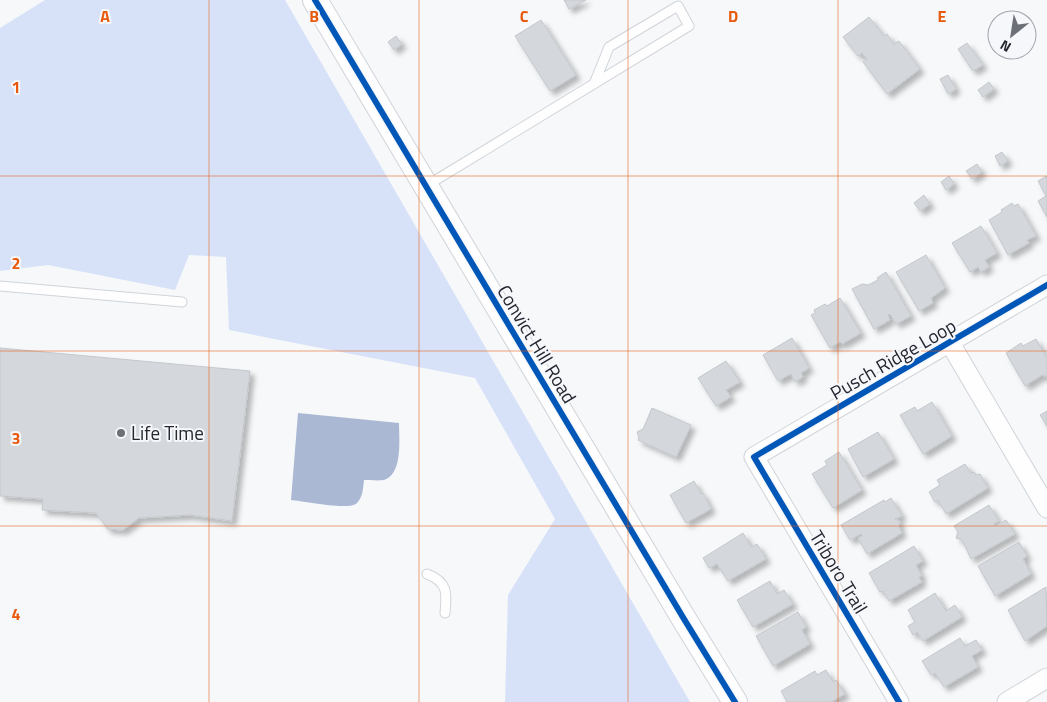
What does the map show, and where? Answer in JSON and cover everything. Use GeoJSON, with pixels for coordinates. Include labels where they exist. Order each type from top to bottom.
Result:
{"type":"FeatureCollection","features":[{"type":"Feature","properties":{"kind":"street","name":"Convict Hill Road"},"geometry":{"type":"LineString","coordinates":[[315,0],[669,594],[736,702]]}},
{"type":"Feature","properties":{"kind":"street","name":"Pusch Ridge Loop"},"geometry":{"type":"LineString","coordinates":[[754,457],[1047,285]]}},
{"type":"Feature","properties":{"kind":"street"},"geometry":{"type":"LineString","coordinates":[[950,343],[1047,508]]}},
{"type":"Feature","properties":{"kind":"street","name":"Triboro Trail"},"geometry":{"type":"LineString","coordinates":[[754,457],[899,702]]}},
{"type":"Feature","properties":{"kind":"street"},"geometry":{"type":"LineString","coordinates":[[1007,702],[1047,678]]}},
{"type":"Feature","properties":{"kind":"lane"},"geometry":{"type":"LineString","coordinates":[[426,186],[594,84],[689,26],[678,6],[610,47],[594,84]]}},
{"type":"Feature","properties":{"kind":"lane"},"geometry":{"type":"LineString","coordinates":[[0,286],[182,302]]}},
{"type":"Feature","properties":{"kind":"lane"},"geometry":{"type":"LineString","coordinates":[[427,574],[441,581],[444,587],[446,595],[445,613]]}},
{"type":"Feature","properties":{"kind":"shaded area"},"geometry":{"type":"Polygon","coordinates":[[[45,0],[285,0],[690,702],[505,702],[508,595],[555,519],[475,378],[229,330],[226,257],[189,255],[175,290],[48,265],[0,271],[0,28],[45,0]]]}},
{"type":"Feature","properties":{"kind":"shaded area"},"geometry":{"type":"Polygon","coordinates":[[[298,413],[399,423],[399,455],[394,471],[384,480],[364,480],[360,498],[357,503],[352,505],[336,506],[291,500],[298,413]]]}},
{"type":"Feature","properties":{"kind":"building"},"geometry":{"type":"Polygon","coordinates":[[[564,0],[586,0],[569,9],[564,0]]]}},
{"type":"Feature","properties":{"kind":"building"},"geometry":{"type":"Polygon","coordinates":[[[869,17],[884,36],[887,34],[894,44],[899,41],[920,69],[887,94],[863,62],[867,59],[862,53],[858,56],[843,37],[869,17]]]}},
{"type":"Feature","properties":{"kind":"building"},"geometry":{"type":"Polygon","coordinates":[[[541,20],[576,75],[550,91],[515,36],[541,20]]]}},
{"type":"Feature","properties":{"kind":"building"},"geometry":{"type":"Polygon","coordinates":[[[396,36],[402,44],[394,50],[388,42],[396,36]]]}},
{"type":"Feature","properties":{"kind":"building"},"geometry":{"type":"Polygon","coordinates":[[[967,43],[983,65],[973,71],[958,49],[967,43]]]}},
{"type":"Feature","properties":{"kind":"building"},"geometry":{"type":"Polygon","coordinates":[[[948,75],[956,89],[948,94],[940,79],[948,75]]]}},
{"type":"Feature","properties":{"kind":"building"},"geometry":{"type":"Polygon","coordinates":[[[989,82],[994,89],[983,97],[978,90],[989,82]]]}},
{"type":"Feature","properties":{"kind":"building"},"geometry":{"type":"Polygon","coordinates":[[[1002,152],[1008,161],[1000,166],[995,156],[1002,152]]]}},
{"type":"Feature","properties":{"kind":"building"},"geometry":{"type":"Polygon","coordinates":[[[977,164],[982,172],[972,179],[966,171],[977,164]]]}},
{"type":"Feature","properties":{"kind":"building"},"geometry":{"type":"Polygon","coordinates":[[[949,176],[954,184],[946,190],[941,182],[949,176]]]}},
{"type":"Feature","properties":{"kind":"building"},"geometry":{"type":"Polygon","coordinates":[[[1047,176],[1047,217],[1038,201],[1046,196],[1038,181],[1047,176]]]}},
{"type":"Feature","properties":{"kind":"building"},"geometry":{"type":"Polygon","coordinates":[[[924,195],[930,204],[920,211],[914,203],[924,195]]]}},
{"type":"Feature","properties":{"kind":"building"},"geometry":{"type":"Polygon","coordinates":[[[1012,203],[1014,206],[1018,204],[1036,236],[1027,240],[1029,243],[1008,255],[989,220],[1012,203]]]}},
{"type":"Feature","properties":{"kind":"building"},"geometry":{"type":"Polygon","coordinates":[[[981,226],[997,253],[985,260],[989,267],[981,272],[978,267],[970,272],[952,243],[981,226]]]}},
{"type":"Feature","properties":{"kind":"building"},"geometry":{"type":"Polygon","coordinates":[[[926,255],[945,288],[931,298],[933,303],[919,311],[896,272],[926,255]]]}},
{"type":"Feature","properties":{"kind":"building"},"geometry":{"type":"Polygon","coordinates":[[[886,272],[911,316],[896,324],[890,314],[888,315],[890,320],[874,329],[852,289],[878,280],[877,278],[886,272]]]}},
{"type":"Feature","properties":{"kind":"building"},"geometry":{"type":"Polygon","coordinates":[[[840,298],[861,333],[842,344],[840,342],[830,348],[811,315],[815,313],[814,310],[825,304],[827,306],[840,298]]]}},
{"type":"Feature","properties":{"kind":"building"},"geometry":{"type":"Polygon","coordinates":[[[792,338],[809,368],[801,373],[803,377],[795,382],[791,374],[778,381],[763,355],[792,338]]]}},
{"type":"Feature","properties":{"kind":"building"},"geometry":{"type":"Polygon","coordinates":[[[1036,339],[1047,358],[1047,377],[1042,375],[1025,386],[1006,353],[1021,343],[1023,346],[1036,339]]]}},
{"type":"Feature","properties":{"kind":"building","name":"Life Time"},"geometry":{"type":"Polygon","coordinates":[[[0,348],[250,371],[232,521],[190,515],[139,518],[123,530],[108,529],[96,513],[42,510],[43,499],[0,496],[0,348]]]}},
{"type":"Feature","properties":{"kind":"building"},"geometry":{"type":"Polygon","coordinates":[[[726,361],[740,382],[726,390],[731,397],[716,406],[698,378],[726,361]]]}},
{"type":"Feature","properties":{"kind":"building"},"geometry":{"type":"Polygon","coordinates":[[[932,402],[952,436],[923,454],[900,415],[915,407],[917,411],[932,402]]]}},
{"type":"Feature","properties":{"kind":"building"},"geometry":{"type":"Polygon","coordinates":[[[652,408],[691,425],[676,457],[638,440],[637,432],[643,429],[652,408]]]}},
{"type":"Feature","properties":{"kind":"building"},"geometry":{"type":"Polygon","coordinates":[[[1047,411],[1047,426],[1040,415],[1047,411]]]}},
{"type":"Feature","properties":{"kind":"building"},"geometry":{"type":"Polygon","coordinates":[[[878,432],[894,459],[863,477],[848,449],[878,432]]]}},
{"type":"Feature","properties":{"kind":"building"},"geometry":{"type":"Polygon","coordinates":[[[839,452],[862,490],[833,508],[812,474],[827,465],[825,461],[839,452]]]}},
{"type":"Feature","properties":{"kind":"building"},"geometry":{"type":"Polygon","coordinates":[[[965,464],[971,473],[980,474],[988,488],[946,514],[938,500],[935,502],[929,492],[940,485],[937,480],[965,464]]]}},
{"type":"Feature","properties":{"kind":"building"},"geometry":{"type":"Polygon","coordinates":[[[694,481],[711,509],[686,523],[670,495],[694,481]]]}},
{"type":"Feature","properties":{"kind":"building"},"geometry":{"type":"Polygon","coordinates":[[[891,498],[902,516],[895,519],[900,521],[899,527],[902,533],[867,554],[858,538],[862,536],[861,534],[850,540],[841,525],[884,500],[885,502],[891,498]]]}},
{"type":"Feature","properties":{"kind":"building"},"geometry":{"type":"Polygon","coordinates":[[[989,505],[999,521],[994,524],[995,526],[1006,520],[1015,534],[971,559],[962,540],[956,538],[958,532],[954,526],[989,505]]]}},
{"type":"Feature","properties":{"kind":"building"},"geometry":{"type":"Polygon","coordinates":[[[743,533],[751,547],[757,544],[766,559],[728,581],[717,564],[709,568],[703,558],[743,533]]]}},
{"type":"Feature","properties":{"kind":"building"},"geometry":{"type":"Polygon","coordinates":[[[1019,542],[1027,556],[1023,559],[1031,574],[995,596],[978,566],[1019,542]]]}},
{"type":"Feature","properties":{"kind":"building"},"geometry":{"type":"Polygon","coordinates":[[[914,546],[923,561],[916,565],[922,576],[919,577],[922,582],[889,601],[883,591],[880,592],[869,573],[914,546]]]}},
{"type":"Feature","properties":{"kind":"building"},"geometry":{"type":"Polygon","coordinates":[[[770,581],[777,594],[784,590],[793,604],[753,627],[737,600],[770,581]]]}},
{"type":"Feature","properties":{"kind":"building"},"geometry":{"type":"Polygon","coordinates":[[[1046,587],[1047,626],[1025,641],[1008,610],[1046,587]]]}},
{"type":"Feature","properties":{"kind":"building"},"geometry":{"type":"Polygon","coordinates":[[[935,593],[946,611],[955,605],[962,617],[923,641],[917,632],[913,635],[908,626],[915,622],[908,610],[935,593]]]}},
{"type":"Feature","properties":{"kind":"building"},"geometry":{"type":"Polygon","coordinates":[[[798,612],[806,627],[802,630],[810,644],[773,666],[756,636],[798,612]]]}},
{"type":"Feature","properties":{"kind":"building"},"geometry":{"type":"Polygon","coordinates":[[[960,638],[965,646],[976,640],[982,650],[972,656],[978,667],[944,687],[935,673],[931,675],[922,661],[960,638]]]}},
{"type":"Feature","properties":{"kind":"building"},"geometry":{"type":"Polygon","coordinates":[[[826,670],[833,682],[836,680],[845,694],[831,702],[787,702],[781,691],[815,671],[817,675],[826,670]]]}},
{"type":"Feature","properties":{"kind":"cycle path"},"geometry":{"type":"LineString","coordinates":[[315,0],[735,702]]}},
{"type":"Feature","properties":{"kind":"cycle path"},"geometry":{"type":"LineString","coordinates":[[899,702],[754,457],[1047,285]]}},
{"type":"Feature","properties":{"kind":"place","name":"Life Time"},"geometry":{"type":"Point","coordinates":[121,433]}}]}
